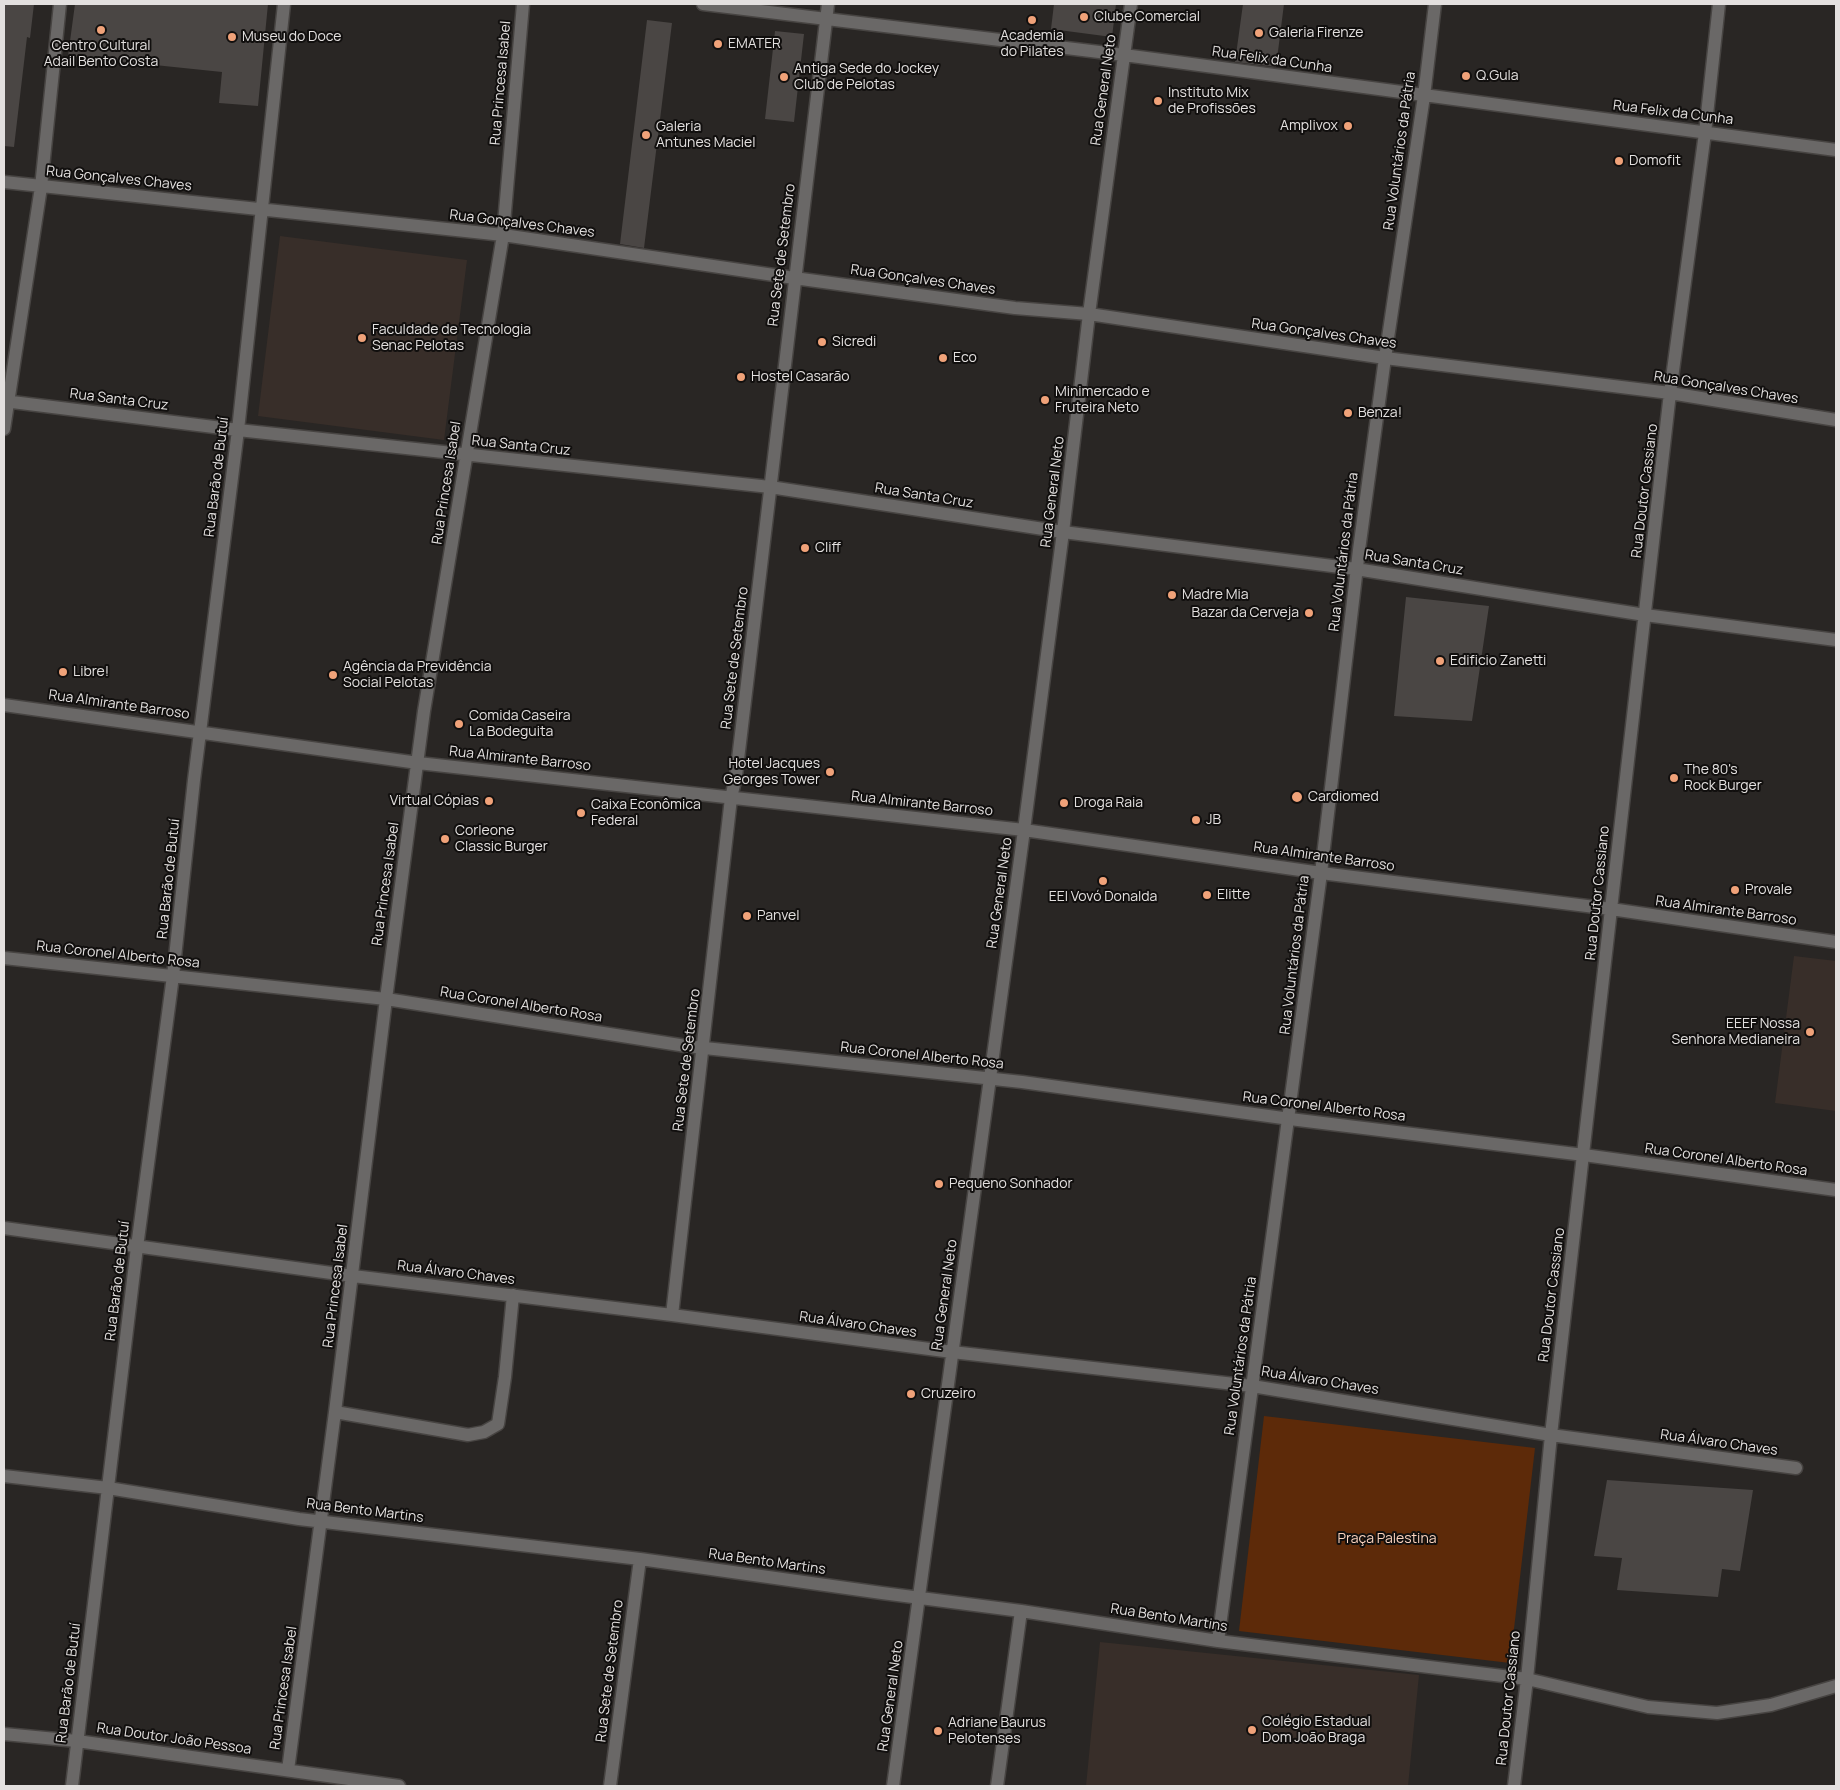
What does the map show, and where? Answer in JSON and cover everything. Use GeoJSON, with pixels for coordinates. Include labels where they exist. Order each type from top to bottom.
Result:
{"type":"FeatureCollection","features":[{"type":"Feature","properties":{"kind":"street"},"geometry":{"type":"LineString","coordinates":[[4,429],[6,401],[42,187],[60,4]]}},
{"type":"Feature","properties":{"kind":"street","name":"Rua Barão de Butuí"},"geometry":{"type":"LineString","coordinates":[[72,1786],[137,1247],[173,976],[238,430],[284,4]]}},
{"type":"Feature","properties":{"kind":"street","name":"Rua Princesa Isabel"},"geometry":{"type":"LineString","coordinates":[[288,1770],[424,712],[503,235],[523,4]]}},
{"type":"Feature","properties":{"kind":"street","name":"Rua Felix da Cunha"},"geometry":{"type":"LineString","coordinates":[[703,4],[1124,55],[1836,150]]}},
{"type":"Feature","properties":{"kind":"street","name":"Rua Sete de Setembro"},"geometry":{"type":"LineString","coordinates":[[672,1315],[704,1048],[731,798],[736,776],[828,4]]}},
{"type":"Feature","properties":{"kind":"street","name":"Rua General Neto"},"geometry":{"type":"LineString","coordinates":[[893,1786],[1024,830],[1089,314],[1132,4]]}},
{"type":"Feature","properties":{"kind":"street","name":"Rua Voluntários da Pátria"},"geometry":{"type":"LineString","coordinates":[[1218,1641],[1290,1119],[1356,569],[1384,358],[1424,96],[1434,4]]}},
{"type":"Feature","properties":{"kind":"street","name":"Rua Doutor Cassiano"},"geometry":{"type":"LineString","coordinates":[[1514,1786],[1527,1679],[1551,1435],[1670,393],[1705,133],[1719,4]]}},
{"type":"Feature","properties":{"kind":"street","name":"Rua Gonçalves Chaves"},"geometry":{"type":"LineString","coordinates":[[4,182],[503,235],[1015,308],[1089,314],[1384,358],[1670,393],[1836,420]]}},
{"type":"Feature","properties":{"kind":"street","name":"Rua Santa Cruz"},"geometry":{"type":"LineString","coordinates":[[6,401],[466,456],[770,487],[1063,532],[1356,569],[1645,615],[1836,640]]}},
{"type":"Feature","properties":{"kind":"street","name":"Rua Almirante Barroso"},"geometry":{"type":"LineString","coordinates":[[4,705],[418,763],[1024,830],[1321,873],[1836,941]]}},
{"type":"Feature","properties":{"kind":"street","name":"Rua Coronel Alberto Rosa"},"geometry":{"type":"LineString","coordinates":[[4,958],[386,999],[704,1048],[990,1079],[1290,1119],[1584,1155],[1836,1190]]}},
{"type":"Feature","properties":{"kind":"street","name":"Rua Álvaro Chaves"},"geometry":{"type":"LineString","coordinates":[[4,1228],[353,1276],[952,1352],[1252,1386],[1551,1435],[1796,1468]]}},
{"type":"Feature","properties":{"kind":"street"},"geometry":{"type":"LineString","coordinates":[[335,1412],[468,1435],[484,1432],[498,1424],[513,1295]]}},
{"type":"Feature","properties":{"kind":"street","name":"Rua Bento Martins"},"geometry":{"type":"LineString","coordinates":[[4,1476],[108,1488],[321,1521],[640,1559],[1021,1611],[1218,1641],[1527,1679],[1648,1707],[1717,1714],[1771,1706],[1836,1686]]}},
{"type":"Feature","properties":{"kind":"street","name":"Rua Sete de Setembro"},"geometry":{"type":"LineString","coordinates":[[610,1786],[640,1559]]}},
{"type":"Feature","properties":{"kind":"street"},"geometry":{"type":"LineString","coordinates":[[997,1786],[1021,1611]]}},
{"type":"Feature","properties":{"kind":"street","name":"Rua Doutor João Pessoa"},"geometry":{"type":"LineString","coordinates":[[4,1734],[77,1741],[399,1786]]}},
{"type":"Feature","properties":{"kind":"shaded area","name":"Faculdade de Tecnologia Senac Pelotas"},"geometry":{"type":"Polygon","coordinates":[[[280,236],[467,260],[444,440],[258,416],[280,236]]]}},
{"type":"Feature","properties":{"kind":"shaded area","name":"EEEF Nossa Senhora Medianeira"},"geometry":{"type":"Polygon","coordinates":[[[1794,956],[1836,961],[1836,1111],[1775,1103],[1794,956]]]}},
{"type":"Feature","properties":{"kind":"shaded area","name":"Colégio Estadual Dom João Braga"},"geometry":{"type":"Polygon","coordinates":[[[1100,1642],[1419,1675],[1408,1786],[1086,1786],[1100,1642]]]}},
{"type":"Feature","properties":{"kind":"green space","name":"Praça Palestina"},"geometry":{"type":"Polygon","coordinates":[[[1264,1416],[1535,1448],[1510,1663],[1239,1631],[1264,1416]]]}},
{"type":"Feature","properties":{"kind":"building"},"geometry":{"type":"Polygon","coordinates":[[[4,4],[34,4],[30,38],[27,37],[14,147],[4,146],[4,4]]]}},
{"type":"Feature","properties":{"kind":"building"},"geometry":{"type":"Polygon","coordinates":[[[75,4],[268,4],[258,106],[219,103],[222,72],[68,56],[75,4]]]}},
{"type":"Feature","properties":{"kind":"building","name":"Clube Comercial"},"geometry":{"type":"Polygon","coordinates":[[[1054,4],[1116,4],[1112,37],[1051,29],[1054,4]]]}},
{"type":"Feature","properties":{"kind":"building","name":"Galeria Firenze"},"geometry":{"type":"Polygon","coordinates":[[[1243,4],[1284,4],[1276,67],[1235,62],[1243,4]]]}},
{"type":"Feature","properties":{"kind":"building","name":"Galeria Antunes Maciel"},"geometry":{"type":"Polygon","coordinates":[[[647,20],[672,23],[644,248],[620,244],[647,20]]]}},
{"type":"Feature","properties":{"kind":"building","name":"Antiga Sede do Jockey Club de Pelotas"},"geometry":{"type":"Polygon","coordinates":[[[775,31],[804,34],[794,122],[765,119],[775,31]]]}},
{"type":"Feature","properties":{"kind":"building","name":"Edificio Zanetti"},"geometry":{"type":"Polygon","coordinates":[[[1406,597],[1489,606],[1472,721],[1394,716],[1406,597]]]}},
{"type":"Feature","properties":{"kind":"building"},"geometry":{"type":"Polygon","coordinates":[[[1607,1480],[1753,1490],[1740,1571],[1722,1569],[1718,1597],[1617,1590],[1622,1558],[1594,1556],[1607,1480]]]}},
{"type":"Feature","properties":{"kind":"place","name":"Clube Comercial"},"geometry":{"type":"Point","coordinates":[1084,17]}},
{"type":"Feature","properties":{"kind":"place","name":"Academia do Pilates"},"geometry":{"type":"Point","coordinates":[1032,20]}},
{"type":"Feature","properties":{"kind":"place","name":"Centro Cultural Adail Bento Costa"},"geometry":{"type":"Point","coordinates":[101,30]}},
{"type":"Feature","properties":{"kind":"place","name":"Galeria Firenze"},"geometry":{"type":"Point","coordinates":[1259,33]}},
{"type":"Feature","properties":{"kind":"place","name":"Museu do Doce"},"geometry":{"type":"Point","coordinates":[232,37]}},
{"type":"Feature","properties":{"kind":"place","name":"EMATER"},"geometry":{"type":"Point","coordinates":[718,44]}},
{"type":"Feature","properties":{"kind":"place","name":"Q.Gula"},"geometry":{"type":"Point","coordinates":[1466,76]}},
{"type":"Feature","properties":{"kind":"place","name":"Antiga Sede do Jockey Club de Pelotas"},"geometry":{"type":"Point","coordinates":[784,77]}},
{"type":"Feature","properties":{"kind":"place","name":"Instituto Mix de Profissões"},"geometry":{"type":"Point","coordinates":[1158,101]}},
{"type":"Feature","properties":{"kind":"place","name":"Amplivox"},"geometry":{"type":"Point","coordinates":[1348,126]}},
{"type":"Feature","properties":{"kind":"place","name":"Galeria Antunes Maciel"},"geometry":{"type":"Point","coordinates":[646,135]}},
{"type":"Feature","properties":{"kind":"place","name":"Domofit"},"geometry":{"type":"Point","coordinates":[1619,161]}},
{"type":"Feature","properties":{"kind":"place","name":"Faculdade de Tecnologia Senac Pelotas"},"geometry":{"type":"Point","coordinates":[362,338]}},
{"type":"Feature","properties":{"kind":"place","name":"Sicredi"},"geometry":{"type":"Point","coordinates":[822,342]}},
{"type":"Feature","properties":{"kind":"place","name":"Eco"},"geometry":{"type":"Point","coordinates":[943,358]}},
{"type":"Feature","properties":{"kind":"place","name":"Hostel Casarão"},"geometry":{"type":"Point","coordinates":[741,377]}},
{"type":"Feature","properties":{"kind":"place","name":"Minimercado e Fruteira Neto"},"geometry":{"type":"Point","coordinates":[1045,400]}},
{"type":"Feature","properties":{"kind":"place","name":"Benza!"},"geometry":{"type":"Point","coordinates":[1348,413]}},
{"type":"Feature","properties":{"kind":"place","name":"Cliff"},"geometry":{"type":"Point","coordinates":[805,548]}},
{"type":"Feature","properties":{"kind":"place","name":"Madre Mia"},"geometry":{"type":"Point","coordinates":[1172,595]}},
{"type":"Feature","properties":{"kind":"place","name":"Bazar da Cerveja"},"geometry":{"type":"Point","coordinates":[1309,613]}},
{"type":"Feature","properties":{"kind":"place","name":"Edificio Zanetti"},"geometry":{"type":"Point","coordinates":[1440,661]}},
{"type":"Feature","properties":{"kind":"place","name":"Libre!"},"geometry":{"type":"Point","coordinates":[63,672]}},
{"type":"Feature","properties":{"kind":"place","name":"Agência da Previdência Social Pelotas"},"geometry":{"type":"Point","coordinates":[333,675]}},
{"type":"Feature","properties":{"kind":"place","name":"Comida Caseira La Bodeguita"},"geometry":{"type":"Point","coordinates":[459,724]}},
{"type":"Feature","properties":{"kind":"place","name":"Hotel Jacques Georges Tower"},"geometry":{"type":"Point","coordinates":[830,772]}},
{"type":"Feature","properties":{"kind":"place","name":"The 80's Rock Burger"},"geometry":{"type":"Point","coordinates":[1674,778]}},
{"type":"Feature","properties":{"kind":"place","name":"Cardiomed"},"geometry":{"type":"Point","coordinates":[1297,797]}},
{"type":"Feature","properties":{"kind":"place","name":"Virtual Cópias"},"geometry":{"type":"Point","coordinates":[489,801]}},
{"type":"Feature","properties":{"kind":"place","name":"Droga Raia"},"geometry":{"type":"Point","coordinates":[1064,803]}},
{"type":"Feature","properties":{"kind":"place","name":"Caixa Econômica Federal"},"geometry":{"type":"Point","coordinates":[581,813]}},
{"type":"Feature","properties":{"kind":"place","name":"JB"},"geometry":{"type":"Point","coordinates":[1196,820]}},
{"type":"Feature","properties":{"kind":"place","name":"Corleone Classic Burger"},"geometry":{"type":"Point","coordinates":[445,839]}},
{"type":"Feature","properties":{"kind":"place","name":"EEI Vovó Donalda"},"geometry":{"type":"Point","coordinates":[1103,881]}},
{"type":"Feature","properties":{"kind":"place","name":"Provale"},"geometry":{"type":"Point","coordinates":[1735,890]}},
{"type":"Feature","properties":{"kind":"place","name":"Elitte"},"geometry":{"type":"Point","coordinates":[1207,895]}},
{"type":"Feature","properties":{"kind":"place","name":"Panvel"},"geometry":{"type":"Point","coordinates":[747,916]}},
{"type":"Feature","properties":{"kind":"place","name":"EEEF Nossa Senhora Medianeira"},"geometry":{"type":"Point","coordinates":[1810,1032]}},
{"type":"Feature","properties":{"kind":"place","name":"Pequeno Sonhador"},"geometry":{"type":"Point","coordinates":[939,1184]}},
{"type":"Feature","properties":{"kind":"place","name":"Cruzeiro"},"geometry":{"type":"Point","coordinates":[911,1394]}},
{"type":"Feature","properties":{"kind":"place","name":"Colégio Estadual Dom João Braga"},"geometry":{"type":"Point","coordinates":[1252,1730]}},
{"type":"Feature","properties":{"kind":"place","name":"Adriane Baurus Pelotenses"},"geometry":{"type":"Point","coordinates":[938,1731]}}]}
